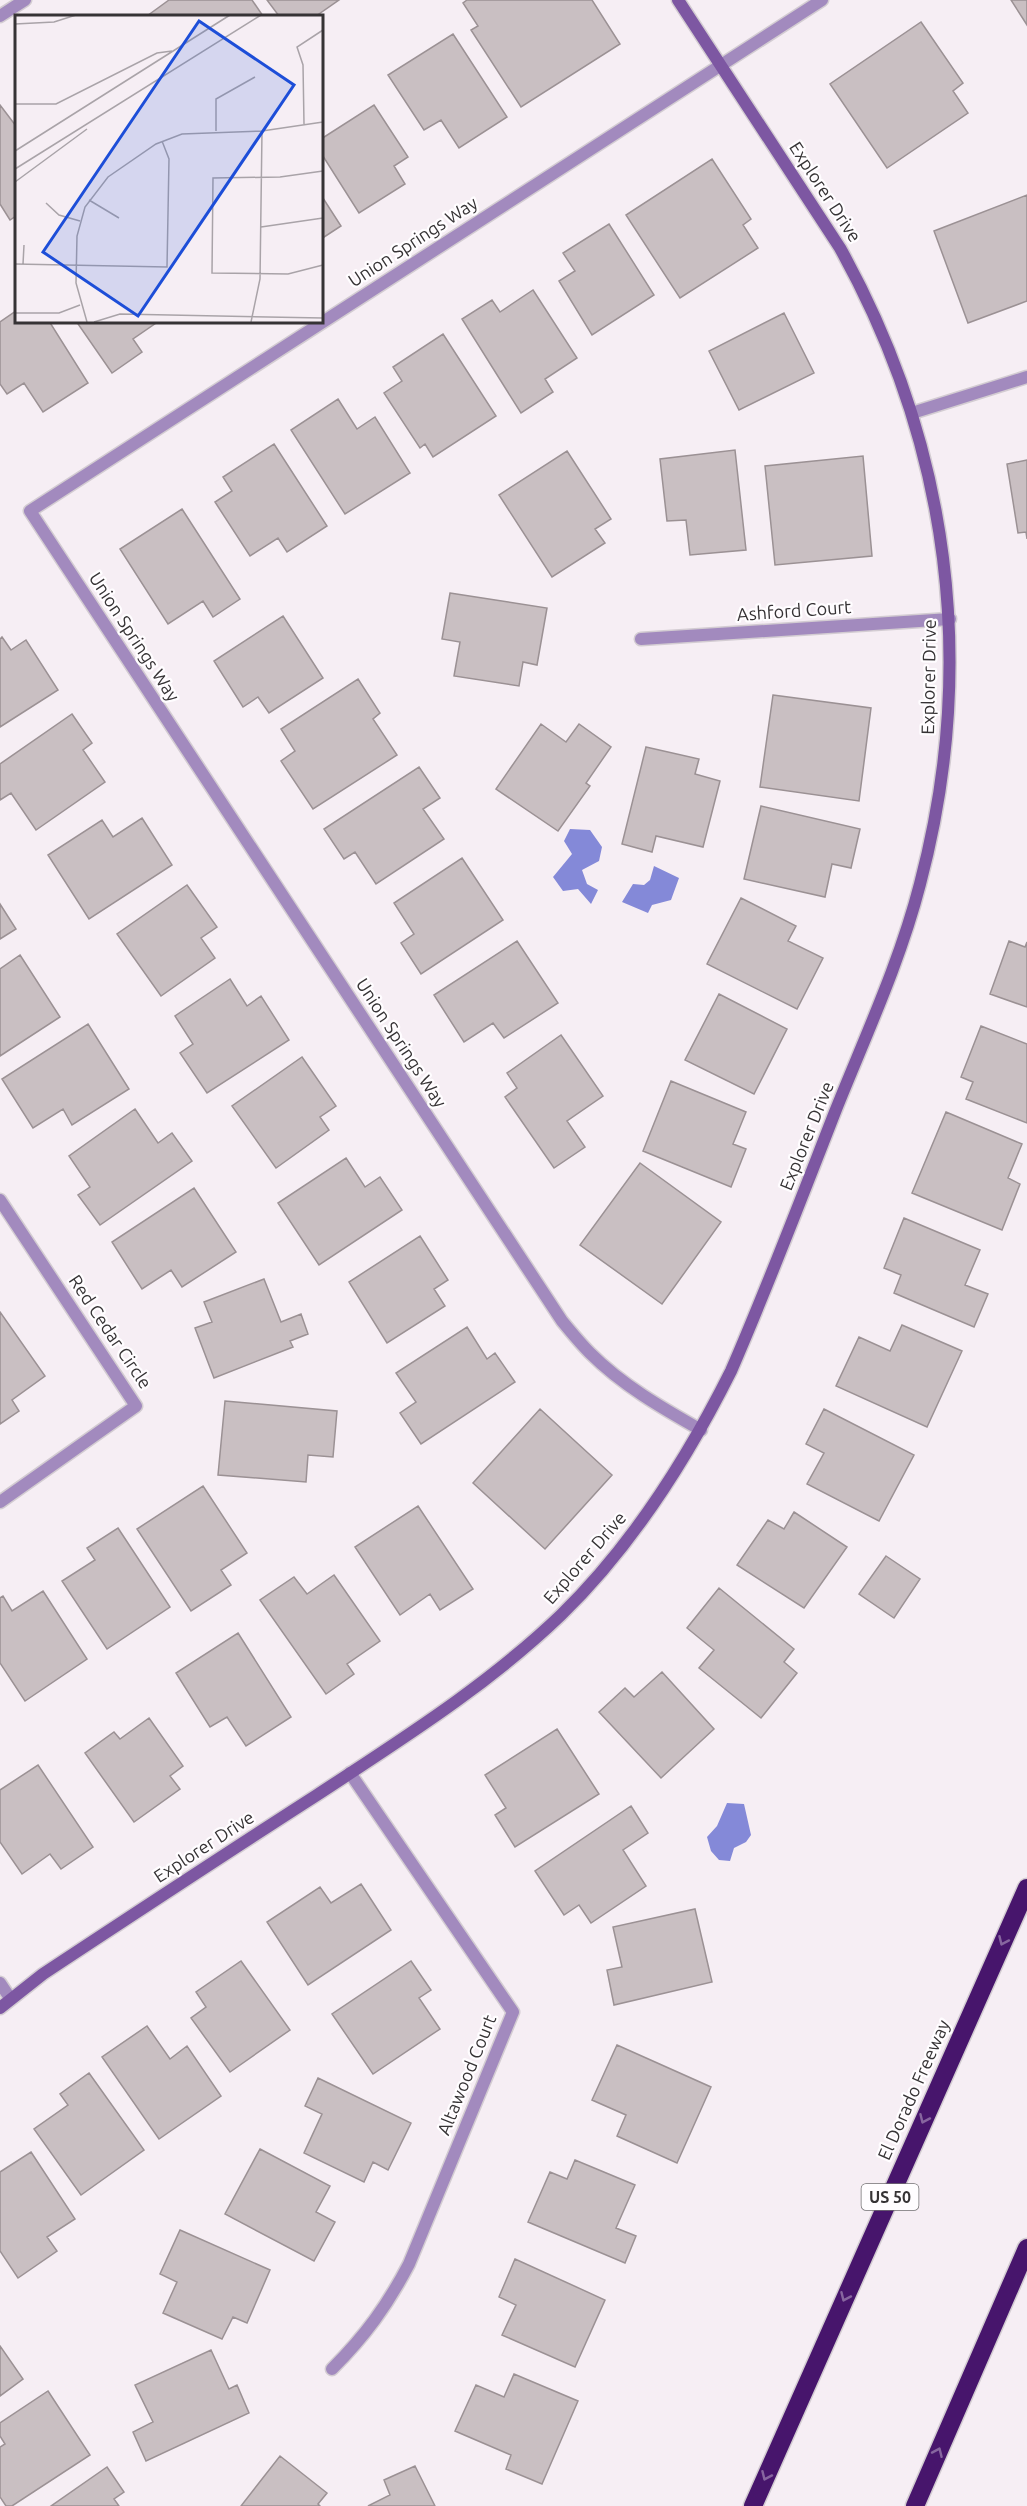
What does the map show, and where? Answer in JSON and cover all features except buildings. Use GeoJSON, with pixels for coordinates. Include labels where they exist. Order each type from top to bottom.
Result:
{"type":"FeatureCollection","features":[{"type":"Feature","properties":{"kind":"highway","name":"El Dorado Freeway"},"geometry":{"type":"LineString","coordinates":[[753,2506],[1027,1887]]}},
{"type":"Feature","properties":{"kind":"highway"},"geometry":{"type":"LineString","coordinates":[[915,2506],[1027,2248]]}},
{"type":"Feature","properties":{"kind":"street"},"geometry":{"type":"LineString","coordinates":[[0,16],[25,0]]}},
{"type":"Feature","properties":{"kind":"street","name":"Explorer Drive"},"geometry":{"type":"LineString","coordinates":[[0,2008],[43,1974],[422,1726],[495,1674],[561,1614],[591,1582],[648,1512],[701,1430],[731,1371],[756,1314],[892,968],[920,886],[939,800],[950,714],[950,619],[936,505],[912,413],[896,366],[861,286],[840,248],[678,0]]}},
{"type":"Feature","properties":{"kind":"street"},"geometry":{"type":"LineString","coordinates":[[721,65],[822,0]]}},
{"type":"Feature","properties":{"kind":"street","name":"Union Springs Way"},"geometry":{"type":"LineString","coordinates":[[701,1430],[656,1404],[621,1380],[590,1353],[562,1321],[30,511],[721,65]]}},
{"type":"Feature","properties":{"kind":"street"},"geometry":{"type":"LineString","coordinates":[[912,413],[1027,377]]}},
{"type":"Feature","properties":{"kind":"street","name":"Ashford Court"},"geometry":{"type":"LineString","coordinates":[[640,639],[950,619]]}},
{"type":"Feature","properties":{"kind":"street","name":"Red Cedar Circle"},"geometry":{"type":"LineString","coordinates":[[0,1200],[136,1406],[0,1502]]}},
{"type":"Feature","properties":{"kind":"street","name":"Altawood Court"},"geometry":{"type":"LineString","coordinates":[[332,2369],[369,2329],[388,2303],[409,2264],[513,2012],[350,1773]]}},
{"type":"Feature","properties":{"kind":"street"},"geometry":{"type":"LineString","coordinates":[[0,1983],[10,1998]]}},
{"type":"Feature","properties":{"kind":"water"},"geometry":{"type":"Polygon","coordinates":[[[570,829],[590,830],[602,847],[599,861],[582,870],[587,884],[598,890],[591,904],[578,889],[563,891],[553,877],[572,854],[564,841],[570,829]]]}},
{"type":"Feature","properties":{"kind":"water"},"geometry":{"type":"Polygon","coordinates":[[[654,866],[679,878],[671,900],[652,905],[648,913],[622,902],[633,884],[644,885],[650,880],[654,866]]]}},
{"type":"Feature","properties":{"kind":"water"},"geometry":{"type":"Polygon","coordinates":[[[727,1803],[744,1804],[751,1835],[746,1842],[734,1848],[730,1861],[719,1860],[711,1851],[707,1837],[717,1826],[727,1803]]]}}]}
